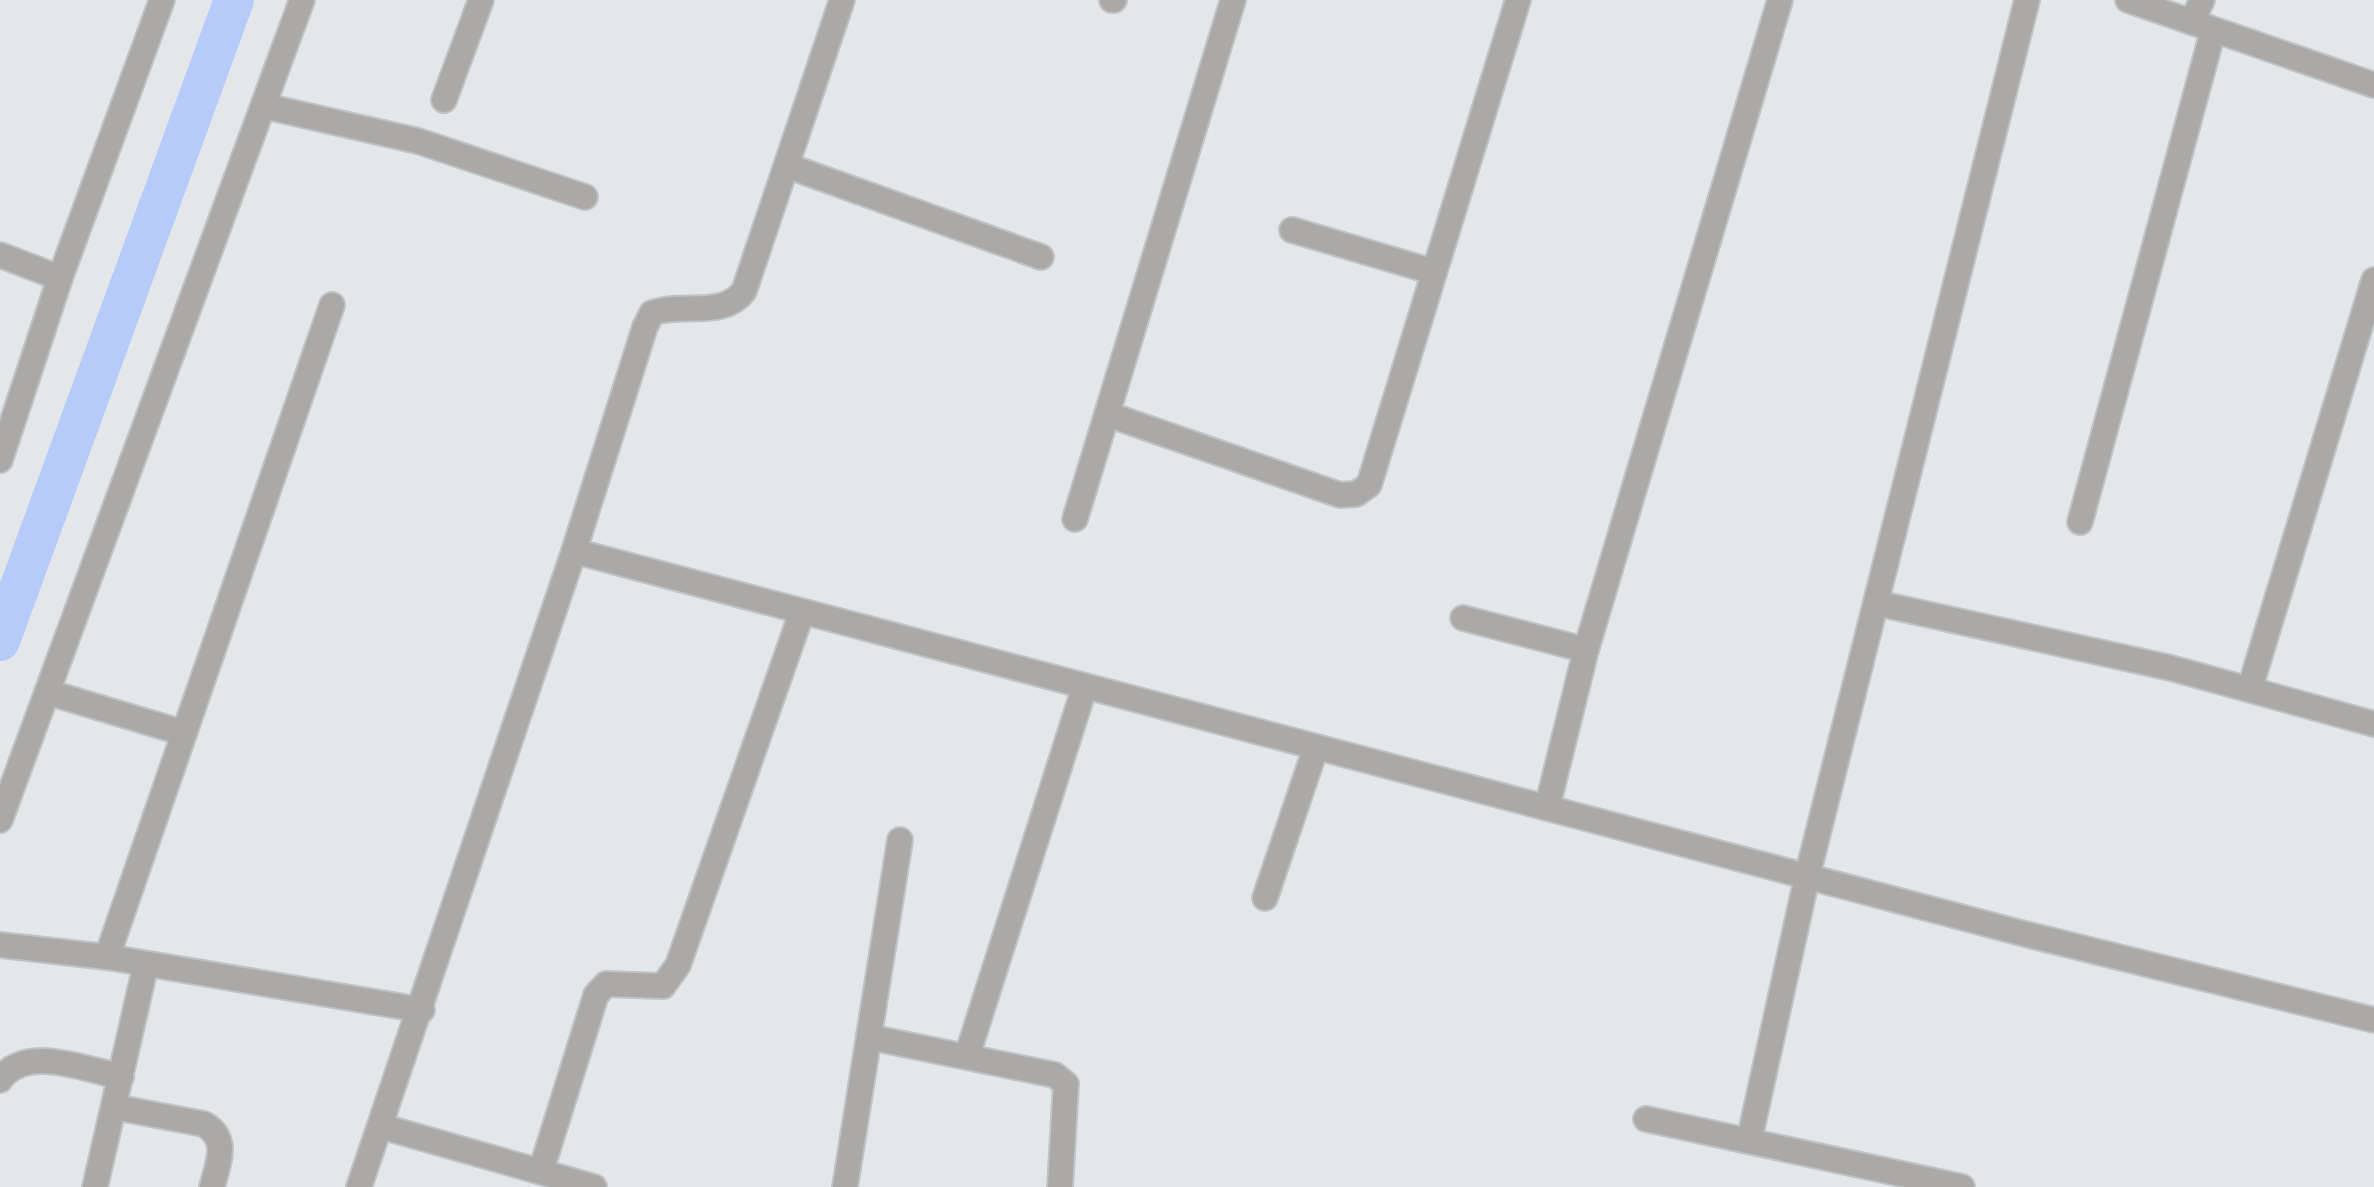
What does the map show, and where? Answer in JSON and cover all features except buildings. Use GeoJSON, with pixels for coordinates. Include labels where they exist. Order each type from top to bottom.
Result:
{"type":"FeatureCollection","features":[{"type":"Feature","properties":{"kind":"street"},"geometry":{"type":"LineString","coordinates":[[0,460],[60,278],[162,0]]}},
{"type":"Feature","properties":{"kind":"street"},"geometry":{"type":"LineString","coordinates":[[0,820],[302,0]]}},
{"type":"Feature","properties":{"kind":"street"},"geometry":{"type":"LineString","coordinates":[[444,100],[481,0]]}},
{"type":"Feature","properties":{"kind":"street"},"geometry":{"type":"LineString","coordinates":[[359,1187],[422,1010],[645,327],[652,313],[670,307],[722,308],[735,303],[744,291],[842,0]]}},
{"type":"Feature","properties":{"kind":"street"},"geometry":{"type":"LineString","coordinates":[[1075,519],[1233,0]]}},
{"type":"Feature","properties":{"kind":"street"},"geometry":{"type":"LineString","coordinates":[[1107,414],[1340,495],[1356,494],[1369,485],[1518,0]]}},
{"type":"Feature","properties":{"kind":"street"},"geometry":{"type":"LineString","coordinates":[[1547,808],[1586,650],[1780,0]]}},
{"type":"Feature","properties":{"kind":"street"},"geometry":{"type":"LineString","coordinates":[[1749,1141],[1807,877],[2027,0]]}},
{"type":"Feature","properties":{"kind":"street"},"geometry":{"type":"LineString","coordinates":[[2128,0],[2202,18],[2374,85]]}},
{"type":"Feature","properties":{"kind":"street"},"geometry":{"type":"LineString","coordinates":[[2080,522],[2202,18]]}},
{"type":"Feature","properties":{"kind":"street"},"geometry":{"type":"LineString","coordinates":[[264,106],[418,141],[585,197]]}},
{"type":"Feature","properties":{"kind":"street"},"geometry":{"type":"LineString","coordinates":[[788,166],[1041,257]]}},
{"type":"Feature","properties":{"kind":"street"},"geometry":{"type":"LineString","coordinates":[[1292,230],[1434,272]]}},
{"type":"Feature","properties":{"kind":"street"},"geometry":{"type":"LineString","coordinates":[[0,255],[60,278]]}},
{"type":"Feature","properties":{"kind":"street"},"geometry":{"type":"LineString","coordinates":[[2250,688],[2374,280]]}},
{"type":"Feature","properties":{"kind":"street"},"geometry":{"type":"LineString","coordinates":[[107,957],[332,305]]}},
{"type":"Feature","properties":{"kind":"street"},"geometry":{"type":"LineString","coordinates":[[574,551],[1807,877],[2374,1020]]}},
{"type":"Feature","properties":{"kind":"street"},"geometry":{"type":"LineString","coordinates":[[1876,603],[2250,688],[2374,724]]}},
{"type":"Feature","properties":{"kind":"street"},"geometry":{"type":"LineString","coordinates":[[541,1171],[596,995],[606,984],[663,986],[678,965],[802,612]]}},
{"type":"Feature","properties":{"kind":"street"},"geometry":{"type":"LineString","coordinates":[[1463,618],[1586,650]]}},
{"type":"Feature","properties":{"kind":"street"},"geometry":{"type":"LineString","coordinates":[[967,1056],[1085,686]]}},
{"type":"Feature","properties":{"kind":"street"},"geometry":{"type":"LineString","coordinates":[[47,692],[184,733]]}},
{"type":"Feature","properties":{"kind":"street"},"geometry":{"type":"LineString","coordinates":[[1265,898],[1316,747]]}},
{"type":"Feature","properties":{"kind":"street"},"geometry":{"type":"LineString","coordinates":[[845,1187],[900,840]]}},
{"type":"Feature","properties":{"kind":"street"},"geometry":{"type":"LineString","coordinates":[[0,945],[107,957],[422,1010]]}},
{"type":"Feature","properties":{"kind":"street"},"geometry":{"type":"LineString","coordinates":[[95,1187],[146,964]]}},
{"type":"Feature","properties":{"kind":"street"},"geometry":{"type":"LineString","coordinates":[[869,1037],[1055,1075],[1066,1084],[1060,1187]]}},
{"type":"Feature","properties":{"kind":"street"},"geometry":{"type":"LineString","coordinates":[[0,1080],[7,1070],[29,1062],[56,1063],[121,1077]]}},
{"type":"Feature","properties":{"kind":"street"},"geometry":{"type":"LineString","coordinates":[[114,1107],[204,1124],[214,1129],[220,1139],[221,1152],[212,1187]]}},
{"type":"Feature","properties":{"kind":"street"},"geometry":{"type":"LineString","coordinates":[[1646,1119],[1909,1181],[1962,1187]]}},
{"type":"Feature","properties":{"kind":"street"},"geometry":{"type":"LineString","coordinates":[[380,1126],[594,1187]]}},
{"type":"Feature","properties":{"kind":"waterway"},"geometry":{"type":"LineString","coordinates":[[0,641],[234,0]]}}]}
